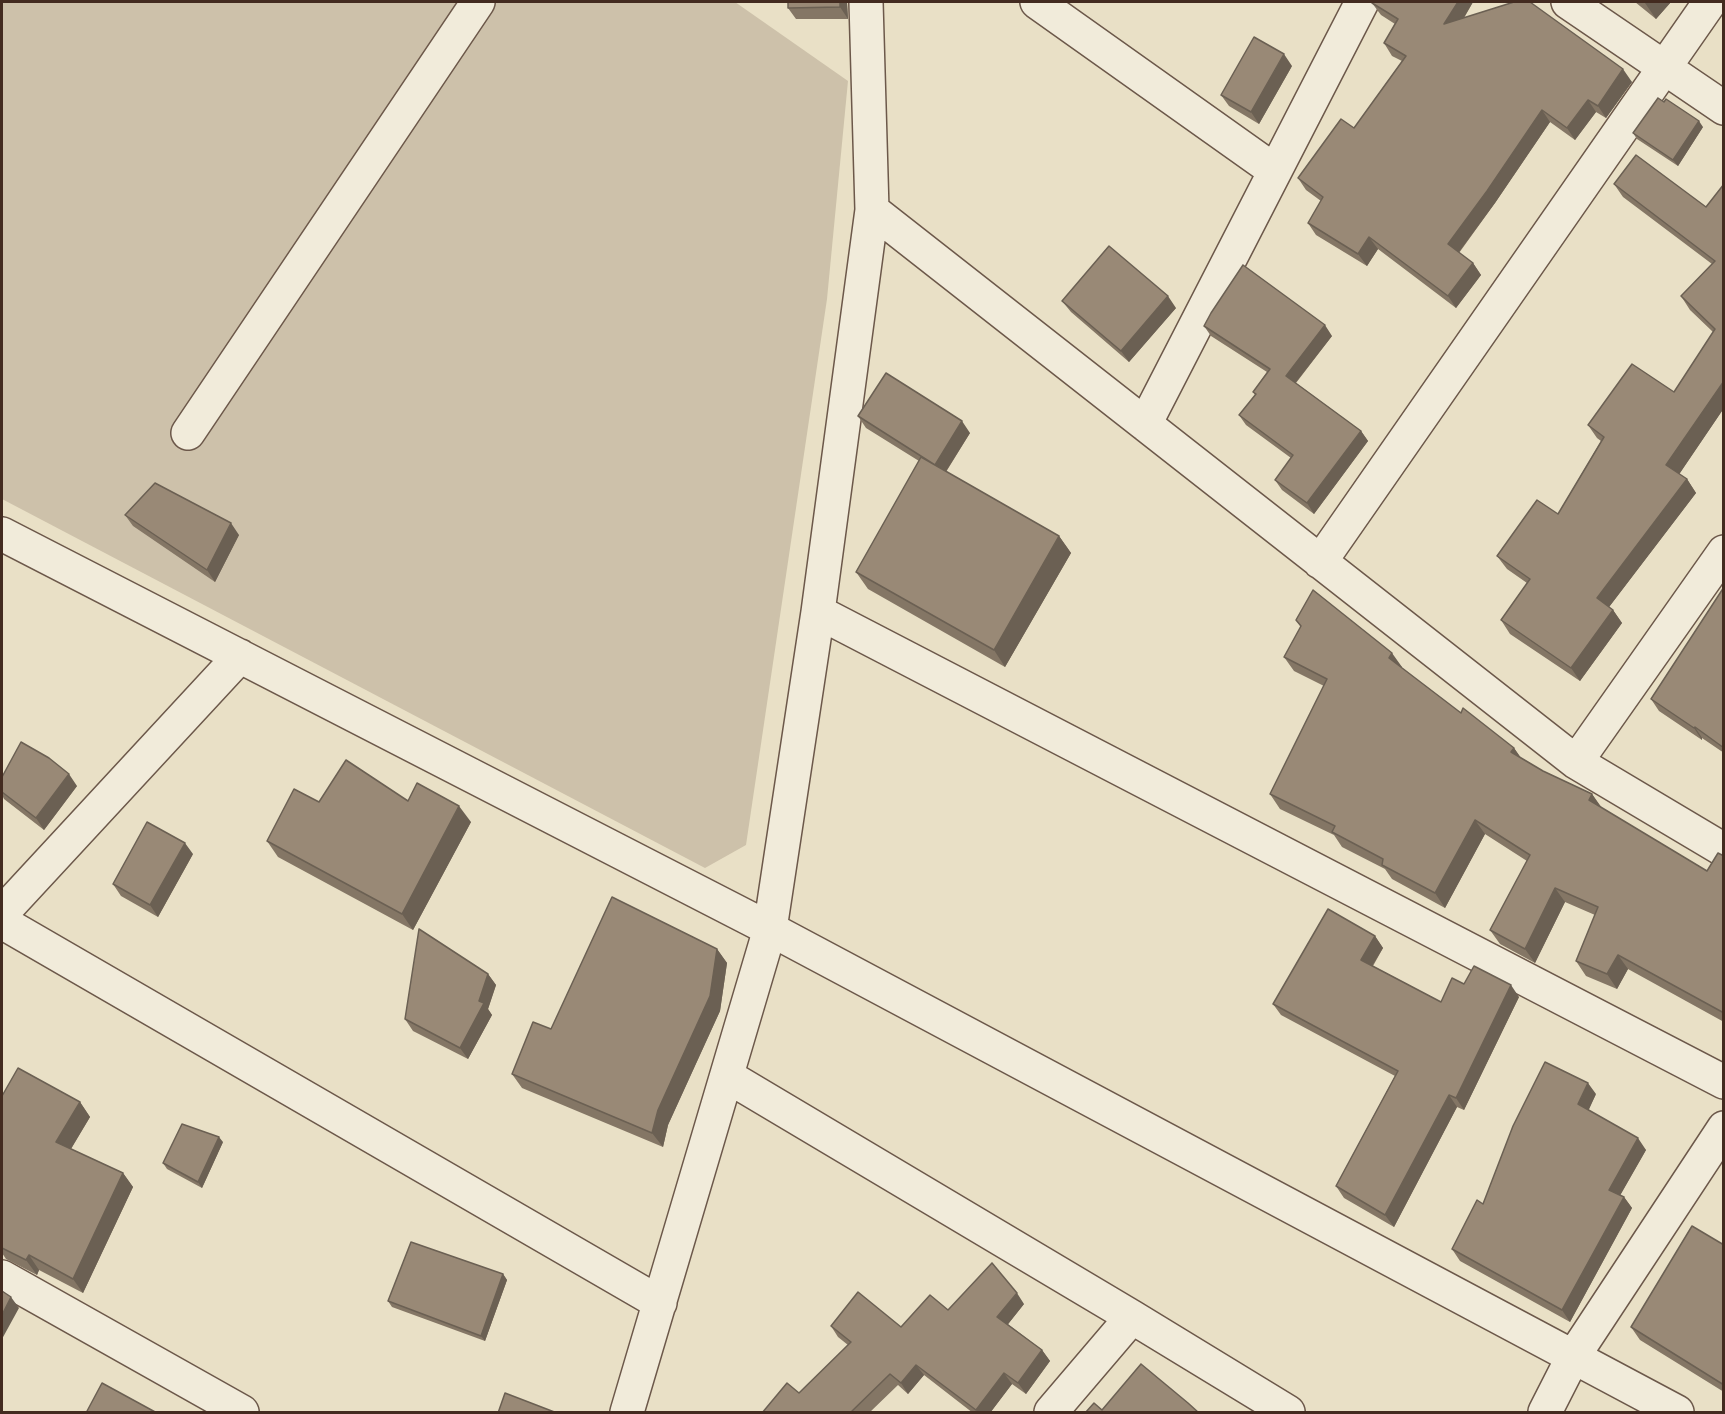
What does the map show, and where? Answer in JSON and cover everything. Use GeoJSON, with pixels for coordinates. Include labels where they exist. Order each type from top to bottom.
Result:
{"type":"FeatureCollection","features":[{"type":"Feature","properties":{"kind":"street"},"geometry":{"type":"LineString","coordinates":[[188,433],[478,2]]}},
{"type":"Feature","properties":{"kind":"street"},"geometry":{"type":"LineString","coordinates":[[627,1413],[770,929],[818,612],[872,210],[866,2]]}},
{"type":"Feature","properties":{"kind":"street"},"geometry":{"type":"LineString","coordinates":[[1037,2],[1275,171]]}},
{"type":"Feature","properties":{"kind":"street"},"geometry":{"type":"LineString","coordinates":[[1145,424],[1362,2]]}},
{"type":"Feature","properties":{"kind":"street"},"geometry":{"type":"LineString","coordinates":[[1568,2],[1724,108]]}},
{"type":"Feature","properties":{"kind":"street"},"geometry":{"type":"LineString","coordinates":[[1320,562],[1710,2]]}},
{"type":"Feature","properties":{"kind":"street"},"geometry":{"type":"LineString","coordinates":[[872,210],[1576,762],[1724,850]]}},
{"type":"Feature","properties":{"kind":"street"},"geometry":{"type":"LineString","coordinates":[[2,534],[770,929],[1677,1413]]}},
{"type":"Feature","properties":{"kind":"street"},"geometry":{"type":"LineString","coordinates":[[1576,762],[1724,552]]}},
{"type":"Feature","properties":{"kind":"street"},"geometry":{"type":"LineString","coordinates":[[818,612],[1724,1082]]}},
{"type":"Feature","properties":{"kind":"street"},"geometry":{"type":"LineString","coordinates":[[2,913],[240,656]]}},
{"type":"Feature","properties":{"kind":"street"},"geometry":{"type":"LineString","coordinates":[[2,922],[660,1303]]}},
{"type":"Feature","properties":{"kind":"street"},"geometry":{"type":"LineString","coordinates":[[727,1076],[1132,1317],[1288,1413]]}},
{"type":"Feature","properties":{"kind":"street"},"geometry":{"type":"LineString","coordinates":[[1545,1413],[1573,1357],[1724,1128]]}},
{"type":"Feature","properties":{"kind":"street"},"geometry":{"type":"LineString","coordinates":[[2,1277],[242,1413]]}},
{"type":"Feature","properties":{"kind":"street"},"geometry":{"type":"LineString","coordinates":[[1051,1413],[1132,1317]]}},
{"type":"Feature","properties":{"kind":"shaded area"},"geometry":{"type":"Polygon","coordinates":[[[2,2],[735,2],[848,81],[827,299],[746,845],[705,868],[2,499],[2,2]]]}},
{"type":"Feature","properties":{"kind":"building"},"geometry":{"type":"Polygon","coordinates":[[[788,2],[840,2],[840,7],[788,8],[788,2]]]}},
{"type":"Feature","properties":{"kind":"building"},"geometry":{"type":"Polygon","coordinates":[[[1458,2],[1444,24],[1514,2],[1530,2],[1623,69],[1598,106],[1588,100],[1567,128],[1542,110],[1448,244],[1473,263],[1448,296],[1369,237],[1358,254],[1308,223],[1323,197],[1298,178],[1341,119],[1354,128],[1406,56],[1384,43],[1398,19],[1372,3],[1458,2]]]}},
{"type":"Feature","properties":{"kind":"building"},"geometry":{"type":"Polygon","coordinates":[[[1254,37],[1284,54],[1251,112],[1221,95],[1254,37]]]}},
{"type":"Feature","properties":{"kind":"building"},"geometry":{"type":"Polygon","coordinates":[[[1658,98],[1664,102],[1666,99],[1699,121],[1673,160],[1633,133],[1658,98]]]}},
{"type":"Feature","properties":{"kind":"building"},"geometry":{"type":"Polygon","coordinates":[[[1636,155],[1706,207],[1724,184],[1724,381],[1666,465],[1687,479],[1597,598],[1613,610],[1571,668],[1501,620],[1530,579],[1497,556],[1537,500],[1558,514],[1604,437],[1588,425],[1632,364],[1674,392],[1715,329],[1681,296],[1715,261],[1614,184],[1636,155]]]}},
{"type":"Feature","properties":{"kind":"building"},"geometry":{"type":"Polygon","coordinates":[[[1109,246],[1168,296],[1121,351],[1062,301],[1109,246]]]}},
{"type":"Feature","properties":{"kind":"building"},"geometry":{"type":"Polygon","coordinates":[[[1243,265],[1325,325],[1286,376],[1361,431],[1307,503],[1275,480],[1293,455],[1239,415],[1256,394],[1253,392],[1270,369],[1204,326],[1243,265]]]}},
{"type":"Feature","properties":{"kind":"building"},"geometry":{"type":"Polygon","coordinates":[[[886,373],[962,421],[935,465],[858,416],[886,373]]]}},
{"type":"Feature","properties":{"kind":"building"},"geometry":{"type":"Polygon","coordinates":[[[921,457],[1059,536],[994,650],[856,572],[921,457]]]}},
{"type":"Feature","properties":{"kind":"building"},"geometry":{"type":"Polygon","coordinates":[[[155,483],[231,523],[207,570],[125,515],[155,483]]]}},
{"type":"Feature","properties":{"kind":"building"},"geometry":{"type":"Polygon","coordinates":[[[1724,587],[1724,748],[1651,699],[1724,587]]]}},
{"type":"Feature","properties":{"kind":"building"},"geometry":{"type":"Polygon","coordinates":[[[1313,590],[1392,653],[1389,658],[1461,713],[1463,708],[1514,748],[1511,752],[1543,771],[1592,794],[1589,800],[1707,871],[1718,853],[1724,856],[1724,1013],[1618,955],[1607,974],[1576,961],[1598,907],[1555,888],[1525,949],[1490,930],[1530,855],[1475,820],[1435,893],[1382,865],[1383,859],[1332,832],[1335,826],[1270,794],[1327,679],[1284,657],[1301,626],[1296,620],[1313,590]]]}},
{"type":"Feature","properties":{"kind":"building"},"geometry":{"type":"Polygon","coordinates":[[[21,742],[49,758],[69,774],[36,818],[2,792],[2,777],[21,742]]]}},
{"type":"Feature","properties":{"kind":"building"},"geometry":{"type":"Polygon","coordinates":[[[346,760],[408,801],[417,783],[459,806],[402,914],[267,841],[294,789],[319,802],[346,760]]]}},
{"type":"Feature","properties":{"kind":"building"},"geometry":{"type":"Polygon","coordinates":[[[147,822],[185,843],[150,905],[113,884],[147,822]]]}},
{"type":"Feature","properties":{"kind":"building"},"geometry":{"type":"Polygon","coordinates":[[[612,897],[717,949],[710,996],[658,1110],[652,1133],[512,1074],[533,1022],[551,1029],[612,897]]]}},
{"type":"Feature","properties":{"kind":"building"},"geometry":{"type":"Polygon","coordinates":[[[1328,909],[1375,936],[1361,960],[1441,1002],[1452,978],[1464,984],[1474,966],[1511,985],[1456,1098],[1449,1095],[1385,1215],[1336,1186],[1398,1071],[1273,1004],[1328,909]]]}},
{"type":"Feature","properties":{"kind":"building"},"geometry":{"type":"Polygon","coordinates":[[[419,929],[488,974],[479,1001],[484,1003],[460,1048],[405,1019],[419,929]]]}},
{"type":"Feature","properties":{"kind":"building"},"geometry":{"type":"Polygon","coordinates":[[[1545,1062],[1588,1083],[1578,1104],[1638,1138],[1609,1190],[1624,1197],[1562,1310],[1452,1249],[1477,1200],[1483,1204],[1513,1126],[1545,1062]]]}},
{"type":"Feature","properties":{"kind":"building"},"geometry":{"type":"Polygon","coordinates":[[[18,1068],[80,1102],[56,1142],[123,1173],[73,1279],[29,1255],[26,1260],[2,1248],[2,1096],[18,1068]]]}},
{"type":"Feature","properties":{"kind":"building"},"geometry":{"type":"Polygon","coordinates":[[[182,1124],[219,1137],[198,1182],[163,1163],[182,1124]]]}},
{"type":"Feature","properties":{"kind":"building"},"geometry":{"type":"Polygon","coordinates":[[[1692,1226],[1724,1245],[1724,1385],[1631,1327],[1692,1226]]]}},
{"type":"Feature","properties":{"kind":"building"},"geometry":{"type":"Polygon","coordinates":[[[411,1242],[503,1274],[481,1336],[388,1301],[411,1242]]]}},
{"type":"Feature","properties":{"kind":"building"},"geometry":{"type":"Polygon","coordinates":[[[992,1263],[1017,1293],[997,1317],[1042,1350],[1018,1383],[1004,1373],[976,1410],[916,1365],[901,1383],[890,1374],[850,1413],[762,1413],[787,1383],[799,1393],[851,1342],[831,1326],[858,1292],[901,1327],[930,1295],[948,1310],[992,1263]]]}},
{"type":"Feature","properties":{"kind":"building"},"geometry":{"type":"Polygon","coordinates":[[[2,1291],[11,1297],[2,1315],[2,1291]]]}},
{"type":"Feature","properties":{"kind":"building"},"geometry":{"type":"Polygon","coordinates":[[[1141,1364],[1199,1413],[1085,1413],[1094,1403],[1102,1410],[1141,1364]]]}},
{"type":"Feature","properties":{"kind":"building"},"geometry":{"type":"Polygon","coordinates":[[[102,1383],[157,1413],[86,1413],[102,1383]]]}},
{"type":"Feature","properties":{"kind":"building"},"geometry":{"type":"Polygon","coordinates":[[[505,1393],[557,1413],[498,1413],[505,1393]]]}}]}
